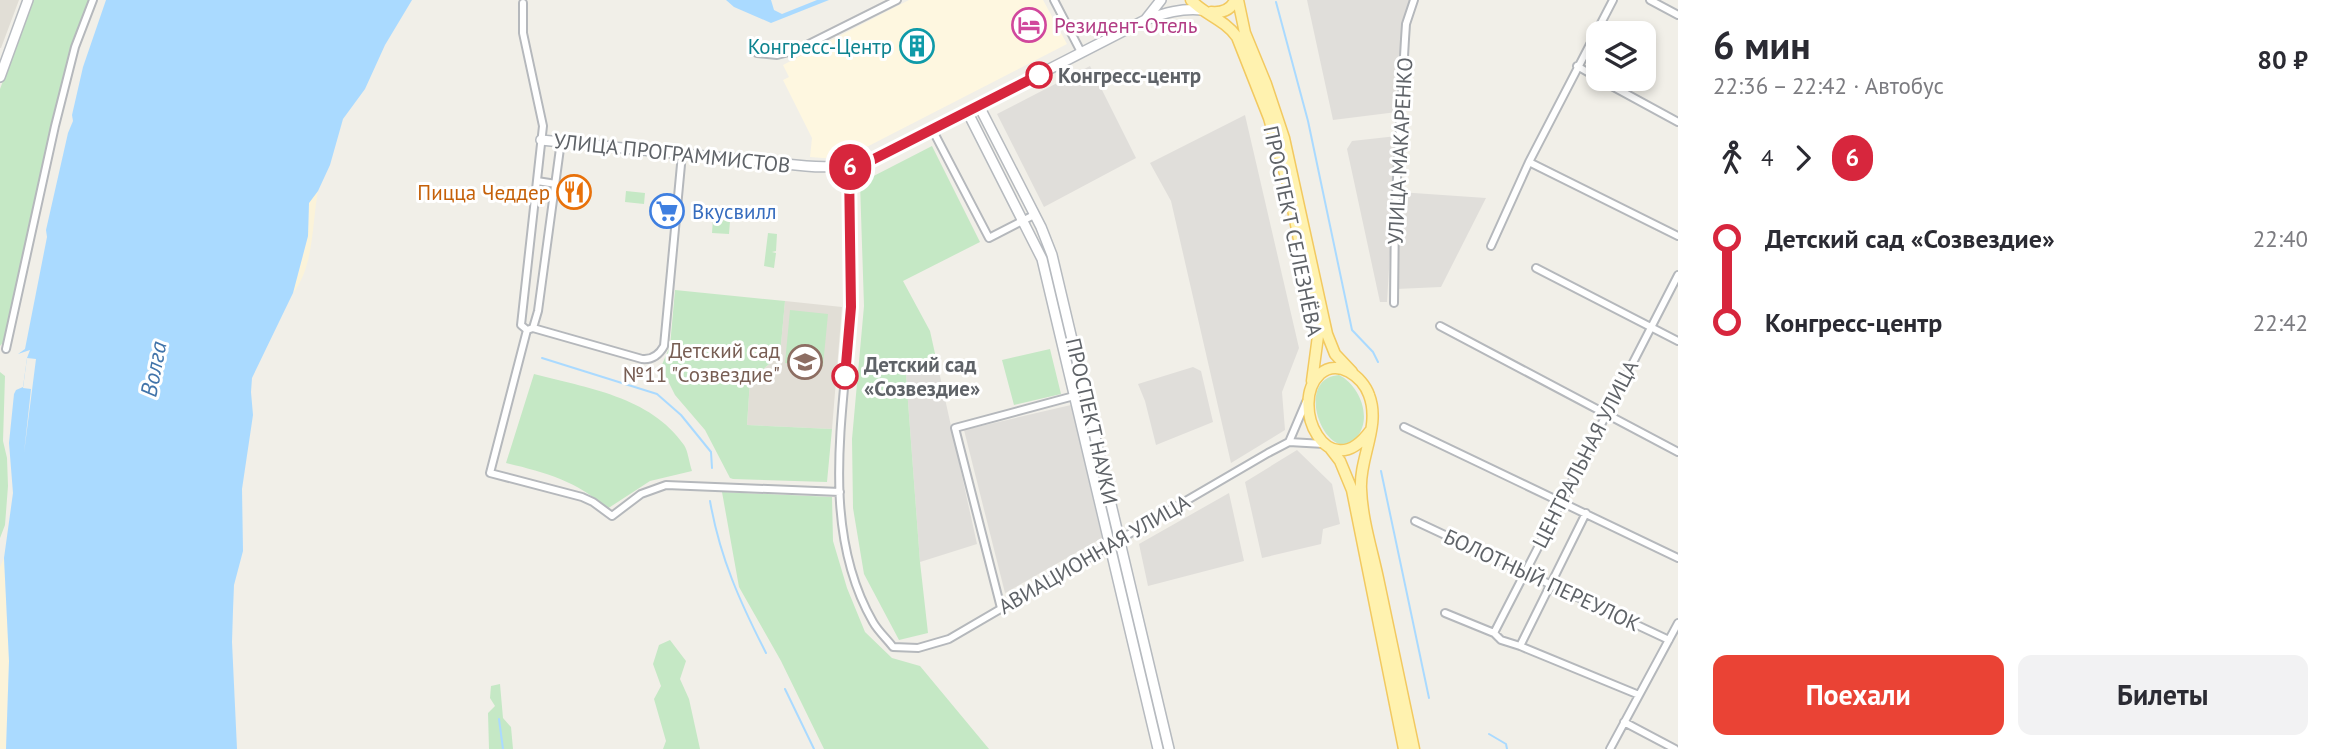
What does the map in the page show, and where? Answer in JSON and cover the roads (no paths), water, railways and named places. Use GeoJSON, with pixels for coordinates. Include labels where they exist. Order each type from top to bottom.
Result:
{"type":"FeatureCollection","features":[{"type":"Feature","properties":{"kind":"main road","name":"ПРОСПЕКТ СЕЛЕЗНЁВА"},"geometry":{"type":"LineString","coordinates":[[1191,0],[1218,17],[1237,37],[1259,88],[1276,141],[1288,184],[1318,336],[1310,391]]}},
{"type":"Feature","properties":{"kind":"main road","name":"ПРОСПЕКТ СЕЛЕЗНЁВА"},"geometry":{"type":"LineString","coordinates":[[1237,0],[1245,33],[1284,138],[1327,334],[1335,354],[1355,375]]}},
{"type":"Feature","properties":{"kind":"main road"},"geometry":{"type":"LineString","coordinates":[[1205,11],[1221,12],[1229,9],[1237,0]]}},
{"type":"Feature","properties":{"kind":"main road"},"geometry":{"type":"LineString","coordinates":[[1404,749],[1352,490],[1344,469],[1311,422],[1310,391],[1319,375],[1333,368],[1355,375],[1368,391],[1371,400],[1373,413],[1362,474],[1362,499],[1414,749]]}},
{"type":"Feature","properties":{"kind":"main road"},"geometry":{"type":"LineString","coordinates":[[1327,446],[1345,451],[1355,448],[1370,431]]}},
{"type":"Feature","properties":{"kind":"street"},"geometry":{"type":"LineString","coordinates":[[0,77],[28,0]]}},
{"type":"Feature","properties":{"kind":"street"},"geometry":{"type":"LineString","coordinates":[[6,349],[55,126],[75,47],[93,0]]}},
{"type":"Feature","properties":{"kind":"street"},"geometry":{"type":"LineString","coordinates":[[757,53],[776,55],[797,50],[897,0]]}},
{"type":"Feature","properties":{"kind":"street"},"geometry":{"type":"LineString","coordinates":[[1054,0],[1081,52]]}},
{"type":"Feature","properties":{"kind":"street","name":"УЛИЦА ПРОГРАММИСТОВ"},"geometry":{"type":"LineString","coordinates":[[1145,20],[1161,0]]}},
{"type":"Feature","properties":{"kind":"street","name":"УЛИЦА МАКАРЕНКО"},"geometry":{"type":"LineString","coordinates":[[1394,303],[1395,213],[1405,39],[1406,24],[1414,0]]}},
{"type":"Feature","properties":{"kind":"street"},"geometry":{"type":"LineString","coordinates":[[1491,246],[1529,162],[1613,0]]}},
{"type":"Feature","properties":{"kind":"street"},"geometry":{"type":"LineString","coordinates":[[1650,0],[1678,15]]}},
{"type":"Feature","properties":{"kind":"street"},"geometry":{"type":"LineString","coordinates":[[523,3],[523,33],[543,126],[527,328],[490,473],[582,498],[593,502],[612,516],[641,494],[666,485],[840,492],[851,307],[849,167]]}},
{"type":"Feature","properties":{"kind":"street","name":"УЛИЦА ПРОГРАММИСТОВ"},"geometry":{"type":"LineString","coordinates":[[541,140],[830,169],[849,167],[870,161],[1145,20],[1170,11],[1205,11]]}},
{"type":"Feature","properties":{"kind":"street"},"geometry":{"type":"LineString","coordinates":[[1577,66],[1586,71]]}},
{"type":"Feature","properties":{"kind":"street"},"geometry":{"type":"LineString","coordinates":[[1622,91],[1678,122]]}},
{"type":"Feature","properties":{"kind":"street","name":"ПРОСПЕКТ НАУКИ"},"geometry":{"type":"LineString","coordinates":[[979,106],[1052,255],[1169,749]]}},
{"type":"Feature","properties":{"kind":"street","name":"ПРОСПЕКТ НАУКИ"},"geometry":{"type":"LineString","coordinates":[[967,111],[1042,259],[1158,749]]}},
{"type":"Feature","properties":{"kind":"street"},"geometry":{"type":"LineString","coordinates":[[932,129],[989,238],[1034,215]]}},
{"type":"Feature","properties":{"kind":"street"},"geometry":{"type":"LineString","coordinates":[[527,328],[538,311],[561,141]]}},
{"type":"Feature","properties":{"kind":"street"},"geometry":{"type":"LineString","coordinates":[[527,328],[642,359],[661,352],[664,346],[682,154]]}},
{"type":"Feature","properties":{"kind":"street"},"geometry":{"type":"LineString","coordinates":[[1529,162],[1678,236]]}},
{"type":"Feature","properties":{"kind":"street"},"geometry":{"type":"LineString","coordinates":[[537,181],[556,184]]}},
{"type":"Feature","properties":{"kind":"street"},"geometry":{"type":"LineString","coordinates":[[1536,268],[1678,341]]}},
{"type":"Feature","properties":{"kind":"street","name":"ЦЕНТРАЛЬНАЯ УЛИЦА"},"geometry":{"type":"LineString","coordinates":[[1494,633],[1678,275]]}},
{"type":"Feature","properties":{"kind":"street"},"geometry":{"type":"LineString","coordinates":[[1440,326],[1678,452]]}},
{"type":"Feature","properties":{"kind":"street"},"geometry":{"type":"LineString","coordinates":[[1310,391],[1289,442],[1327,446]]}},
{"type":"Feature","properties":{"kind":"street"},"geometry":{"type":"LineString","coordinates":[[1001,608],[955,428],[1074,396]]}},
{"type":"Feature","properties":{"kind":"street"},"geometry":{"type":"LineString","coordinates":[[1405,427],[1678,558]]}},
{"type":"Feature","properties":{"kind":"street","name":"АВИАЦИОННАЯ УЛИЦА"},"geometry":{"type":"LineString","coordinates":[[840,492],[844,545],[857,591],[874,625],[893,647],[918,648],[949,639],[1289,442]]}},
{"type":"Feature","properties":{"kind":"street"},"geometry":{"type":"LineString","coordinates":[[1520,646],[1586,513]]}},
{"type":"Feature","properties":{"kind":"street","name":"БОЛОТНЫЙ ПЕРЕУЛОК"},"geometry":{"type":"LineString","coordinates":[[1415,521],[1669,640]]}},
{"type":"Feature","properties":{"kind":"street"},"geometry":{"type":"LineString","coordinates":[[1445,613],[1494,633],[1501,640],[1639,695]]}},
{"type":"Feature","properties":{"kind":"street"},"geometry":{"type":"LineString","coordinates":[[1610,749],[1678,622]]}},
{"type":"Feature","properties":{"kind":"street"},"geometry":{"type":"LineString","coordinates":[[1624,722],[1675,749]]}},
{"type":"Feature","properties":{"kind":"water","name":"Волга"},"geometry":{"type":"Polygon","coordinates":[[[106,0],[412,0],[385,45],[365,89],[343,119],[330,165],[309,203],[308,236],[293,293],[252,378],[253,415],[242,489],[243,551],[234,585],[232,642],[237,749],[6,749],[9,661],[4,558],[13,493],[9,443],[14,394],[23,387],[30,350],[18,354],[25,349],[47,237],[46,230],[73,121],[83,67],[106,0]]]}},
{"type":"Feature","properties":{"kind":"water"},"geometry":{"type":"Polygon","coordinates":[[[726,0],[771,0],[774,10],[782,14],[817,0],[829,0],[771,23],[734,7],[726,0]]]}},
{"type":"Feature","properties":{"kind":"waterway"},"geometry":{"type":"LineString","coordinates":[[1276,2],[1308,121],[1352,330],[1373,352],[1378,362]]}},
{"type":"Feature","properties":{"kind":"waterway"},"geometry":{"type":"LineString","coordinates":[[542,358],[657,394],[681,415],[711,452],[712,468]]}},
{"type":"Feature","properties":{"kind":"waterway"},"geometry":{"type":"LineString","coordinates":[[1381,471],[1429,698]]}},
{"type":"Feature","properties":{"kind":"waterway"},"geometry":{"type":"LineString","coordinates":[[710,501],[719,542],[732,579],[766,653]]}},
{"type":"Feature","properties":{"kind":"waterway"},"geometry":{"type":"LineString","coordinates":[[785,689],[814,749]]}},
{"type":"Feature","properties":{"kind":"waterway"},"geometry":{"type":"LineString","coordinates":[[499,719],[503,749]]}},
{"type":"Feature","properties":{"kind":"waterway"},"geometry":{"type":"LineString","coordinates":[[1489,734],[1506,744],[1507,749]]}},
{"type":"Feature","properties":{"kind":"place","name":"Резидент-Отель"},"geometry":{"type":"Point","coordinates":[1029,25]}},
{"type":"Feature","properties":{"kind":"place","name":"Конгресс-Центр"},"geometry":{"type":"Point","coordinates":[917,46]}},
{"type":"Feature","properties":{"kind":"place","name":"Конгресс-центр"},"geometry":{"type":"Point","coordinates":[1039,75]}},
{"type":"Feature","properties":{"kind":"place","name":"Пицца Чеддер"},"geometry":{"type":"Point","coordinates":[574,192]}},
{"type":"Feature","properties":{"kind":"place","name":"Вкусвилл"},"geometry":{"type":"Point","coordinates":[667,211]}},
{"type":"Feature","properties":{"kind":"place","name":"Детский сад №11 \"Созвездие\""},"geometry":{"type":"Point","coordinates":[805,362]}},
{"type":"Feature","properties":{"kind":"place","name":"Детский сад «Созвездие»"},"geometry":{"type":"Point","coordinates":[845,376]}}]}
